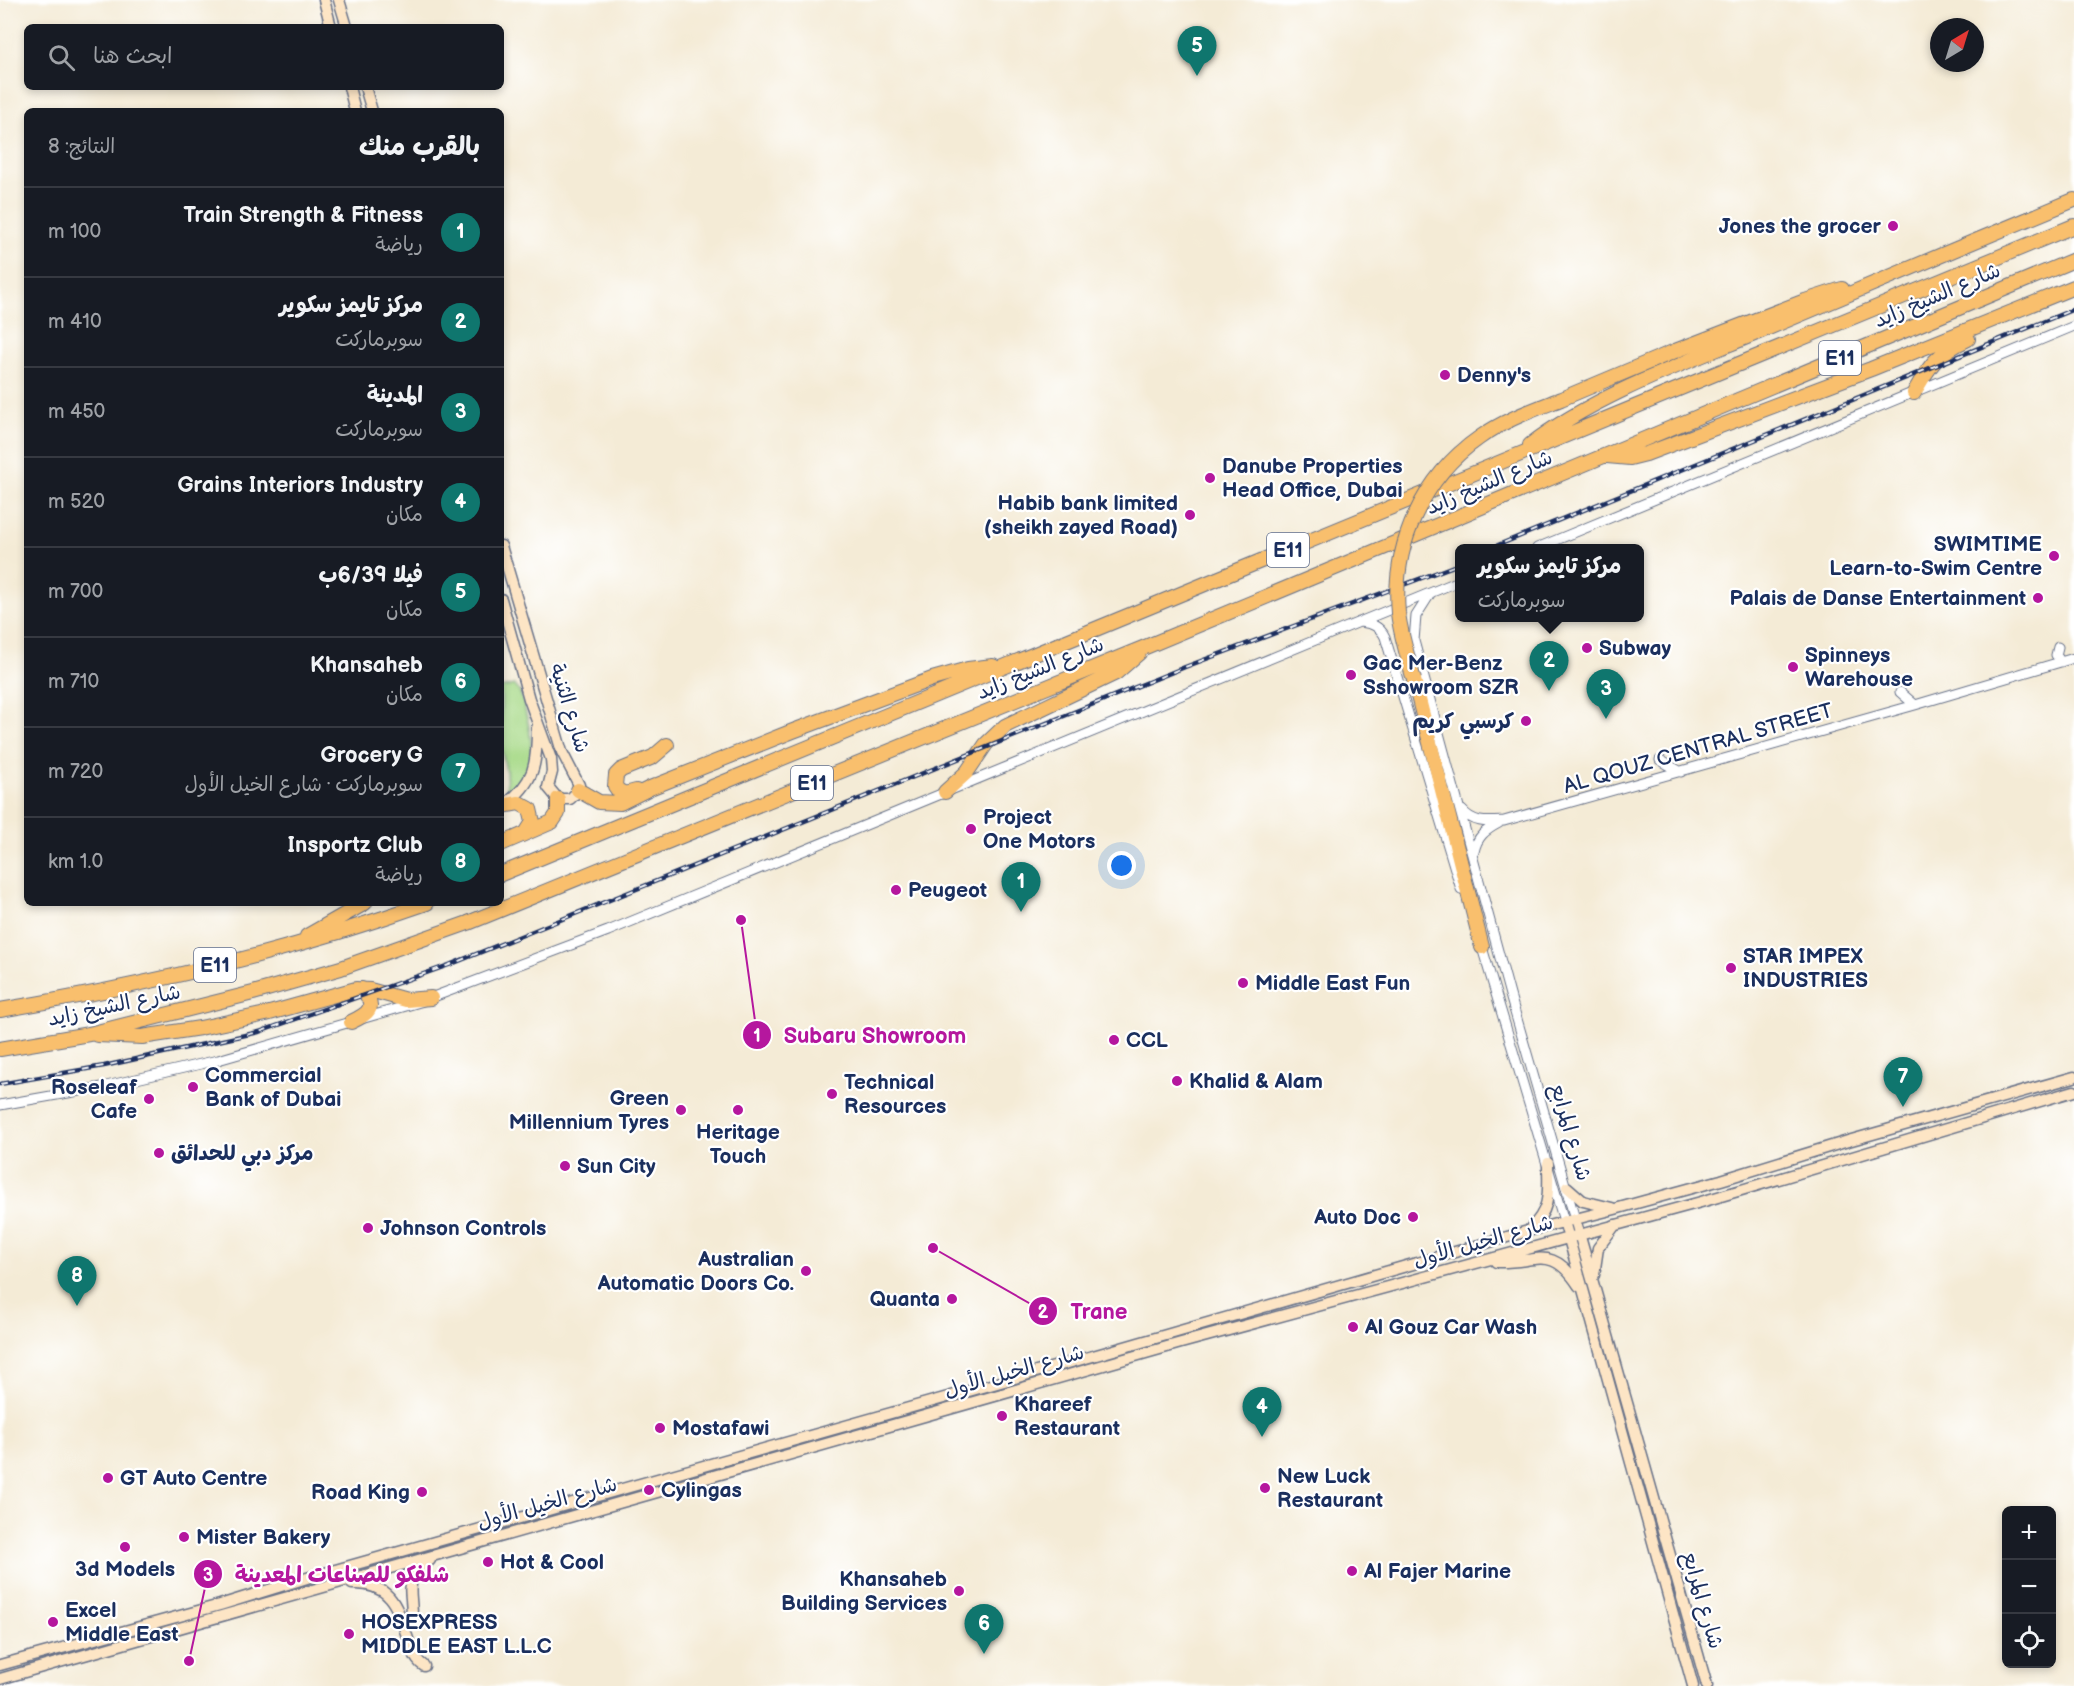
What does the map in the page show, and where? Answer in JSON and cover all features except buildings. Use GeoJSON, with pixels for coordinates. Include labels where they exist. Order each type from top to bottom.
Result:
{"type":"FeatureCollection","features":[{"type":"Feature","properties":{"kind":"highway"},"geometry":{"type":"LineString","coordinates":[[1515,456],[1558,425],[1610,398],[1879,280],[2074,200]]}},
{"type":"Feature","properties":{"kind":"highway","name":"شارع الشيخ زايد"},"geometry":{"type":"LineString","coordinates":[[504,873],[2074,226]]}},
{"type":"Feature","properties":{"kind":"highway","name":"شارع الشيخ زايد"},"geometry":{"type":"LineString","coordinates":[[0,1049],[89,1034],[281,986],[427,939],[1143,648],[2074,260]]}},
{"type":"Feature","properties":{"kind":"highway"},"geometry":{"type":"LineString","coordinates":[[1482,947],[1403,640],[1398,612],[1399,569],[1405,541],[1422,501],[1438,477],[1467,447],[1497,426],[1675,351],[1805,301],[1879,280]]}},
{"type":"Feature","properties":{"kind":"highway"},"geometry":{"type":"LineString","coordinates":[[1605,456],[1622,458],[1646,454],[1870,369],[2074,287]]}},
{"type":"Feature","properties":{"kind":"highway"},"geometry":{"type":"LineString","coordinates":[[1914,393],[1928,368],[1943,352],[2023,313],[2045,298]]}},
{"type":"Feature","properties":{"kind":"highway"},"geometry":{"type":"LineString","coordinates":[[945,792],[962,777],[986,744],[1005,726],[1116,673],[1134,659],[1143,648]]}},
{"type":"Feature","properties":{"kind":"highway"},"geometry":{"type":"LineString","coordinates":[[578,790],[599,802],[612,804],[626,800],[650,788],[793,731],[944,675],[968,669],[1005,666]]}},
{"type":"Feature","properties":{"kind":"highway"},"geometry":{"type":"LineString","coordinates":[[650,788],[623,793],[617,789],[615,778],[621,770],[653,758],[667,745]]}},
{"type":"Feature","properties":{"kind":"highway"},"geometry":{"type":"LineString","coordinates":[[504,843],[554,819],[559,810],[558,799]]}},
{"type":"Feature","properties":{"kind":"highway"},"geometry":{"type":"LineString","coordinates":[[504,806],[519,803],[530,809],[533,822],[526,833]]}},
{"type":"Feature","properties":{"kind":"highway"},"geometry":{"type":"LineString","coordinates":[[298,943],[316,929],[359,906]]}},
{"type":"Feature","properties":{"kind":"highway","name":"شارع الشيخ زايد"},"geometry":{"type":"LineString","coordinates":[[0,1010],[139,984],[298,943],[417,906]]}},
{"type":"Feature","properties":{"kind":"highway"},"geometry":{"type":"LineString","coordinates":[[89,1034],[129,1038],[201,1028],[266,1014],[340,992],[362,989],[401,1000],[431,998]]}},
{"type":"Feature","properties":{"kind":"highway"},"geometry":{"type":"LineString","coordinates":[[351,1022],[365,1014],[370,1008],[369,999],[362,989]]}},
{"type":"Feature","properties":{"kind":"main road"},"geometry":{"type":"LineString","coordinates":[[324,0],[330,24]]}},
{"type":"Feature","properties":{"kind":"main road"},"geometry":{"type":"LineString","coordinates":[[330,0],[335,14],[338,15],[340,5]]}},
{"type":"Feature","properties":{"kind":"main road"},"geometry":{"type":"LineString","coordinates":[[340,5],[346,24]]}},
{"type":"Feature","properties":{"kind":"main road"},"geometry":{"type":"LineString","coordinates":[[350,90],[354,108]]}},
{"type":"Feature","properties":{"kind":"main road"},"geometry":{"type":"LineString","coordinates":[[365,90],[371,108]]}},
{"type":"Feature","properties":{"kind":"main road","name":"شارع الثنية"},"geometry":{"type":"LineString","coordinates":[[504,556],[562,752],[577,779],[578,790]]}},
{"type":"Feature","properties":{"kind":"main road","name":"شارع الثنية"},"geometry":{"type":"LineString","coordinates":[[504,609],[552,765],[548,788],[558,799]]}},
{"type":"Feature","properties":{"kind":"main road"},"geometry":{"type":"LineString","coordinates":[[504,804],[521,790],[534,769],[537,752],[537,722]]}},
{"type":"Feature","properties":{"kind":"main road"},"geometry":{"type":"LineString","coordinates":[[558,799],[570,799],[578,790]]}},
{"type":"Feature","properties":{"kind":"main road","name":"شارع الخيل الأول"},"geometry":{"type":"LineString","coordinates":[[0,1665],[220,1605],[307,1578],[1527,1231],[1616,1209],[2074,1077]]}},
{"type":"Feature","properties":{"kind":"main road","name":"شارع الخيل الأول"},"geometry":{"type":"LineString","coordinates":[[0,1679],[1181,1343],[1701,1202],[2074,1090]]}},
{"type":"Feature","properties":{"kind":"main road"},"geometry":{"type":"LineString","coordinates":[[1527,1231],[1541,1217],[1547,1206],[1548,1163]]}},
{"type":"Feature","properties":{"kind":"main road"},"geometry":{"type":"LineString","coordinates":[[1567,1187],[1583,1201],[1616,1209]]}},
{"type":"Feature","properties":{"kind":"main road","name":"شارع المرابع"},"geometry":{"type":"LineString","coordinates":[[1575,1219],[1574,1236],[1585,1294],[1694,1686]]}},
{"type":"Feature","properties":{"kind":"main road","name":"شارع المرابع"},"geometry":{"type":"LineString","coordinates":[[1564,1221],[1574,1236],[1593,1282],[1707,1686]]}},
{"type":"Feature","properties":{"kind":"main road"},"geometry":{"type":"LineString","coordinates":[[1593,1282],[1598,1248],[1615,1225]]}},
{"type":"Feature","properties":{"kind":"main road"},"geometry":{"type":"LineString","coordinates":[[1487,1260],[1510,1262],[1540,1258],[1551,1260],[1569,1271],[1585,1294]]}},
{"type":"Feature","properties":{"kind":"main road"},"geometry":{"type":"LineString","coordinates":[[412,1621],[411,1581],[418,1570],[434,1556]]}},
{"type":"Feature","properties":{"kind":"main road"},"geometry":{"type":"LineString","coordinates":[[334,1585],[368,1584],[385,1592],[396,1606],[417,1661],[424,1666]]}},
{"type":"Feature","properties":{"kind":"street"},"geometry":{"type":"LineString","coordinates":[[1549,544],[2074,326]]}},
{"type":"Feature","properties":{"kind":"street"},"geometry":{"type":"LineString","coordinates":[[0,1105],[113,1085],[218,1060],[431,998],[608,931],[1455,583]]}},
{"type":"Feature","properties":{"kind":"street","name":"شارع المرابع"},"geometry":{"type":"LineString","coordinates":[[1432,592],[1416,616],[1414,641],[1462,810],[1510,995],[1575,1219]]}},
{"type":"Feature","properties":{"kind":"street"},"geometry":{"type":"LineString","coordinates":[[1357,622],[1377,626],[1386,641]]}},
{"type":"Feature","properties":{"kind":"street"},"geometry":{"type":"LineString","coordinates":[[1386,641],[1392,633],[1401,631],[1409,634],[1414,641]]}},
{"type":"Feature","properties":{"kind":"street","name":"شارع المرابع"},"geometry":{"type":"LineString","coordinates":[[1386,641],[1441,826],[1482,947],[1564,1221]]}},
{"type":"Feature","properties":{"kind":"street"},"geometry":{"type":"LineString","coordinates":[[2058,647],[2056,655],[2061,662]]}},
{"type":"Feature","properties":{"kind":"street","name":"AL QOUZ CENTRAL STREET"},"geometry":{"type":"LineString","coordinates":[[1474,858],[1474,848],[1481,834],[1504,821],[2074,658]]}},
{"type":"Feature","properties":{"kind":"street"},"geometry":{"type":"LineString","coordinates":[[1900,692],[1915,705]]}},
{"type":"Feature","properties":{"kind":"street"},"geometry":{"type":"LineString","coordinates":[[1660,760],[1681,772]]}},
{"type":"Feature","properties":{"kind":"street","name":"AL QOUZ CENTRAL STREET"},"geometry":{"type":"LineString","coordinates":[[1462,810],[1470,818],[1478,821],[1504,821]]}},
{"type":"Feature","properties":{"kind":"green space"},"geometry":{"type":"Polygon","coordinates":[[[514,685],[519,691],[531,736],[531,758],[528,769],[517,786],[507,793],[504,761],[504,687],[514,685]]]}},
{"type":"Feature","properties":{"kind":"railway"},"geometry":{"type":"LineString","coordinates":[[1501,544],[2074,309]]}},
{"type":"Feature","properties":{"kind":"railway"},"geometry":{"type":"LineString","coordinates":[[0,1084],[104,1066],[259,1032],[449,965],[1185,667],[1455,566]]}},
{"type":"Feature","properties":{"kind":"place","name":"فيلا 6/39ب"},"geometry":{"type":"Point","coordinates":[1197,76]}},
{"type":"Feature","properties":{"kind":"place","name":"Jones the grocer"},"geometry":{"type":"Point","coordinates":[1893,226]}},
{"type":"Feature","properties":{"kind":"place","name":"Denny's"},"geometry":{"type":"Point","coordinates":[1445,375]}},
{"type":"Feature","properties":{"kind":"place","name":"Danube Properties Head Office, Dubai"},"geometry":{"type":"Point","coordinates":[1210,478]}},
{"type":"Feature","properties":{"kind":"place","name":"Habib bank limited (sheikh zayed Road)"},"geometry":{"type":"Point","coordinates":[1190,515]}},
{"type":"Feature","properties":{"kind":"place","name":"SWIMTIME Learn-to-Swim Centre"},"geometry":{"type":"Point","coordinates":[2054,556]}},
{"type":"Feature","properties":{"kind":"place","name":"Palais de Danse Entertainment"},"geometry":{"type":"Point","coordinates":[2038,598]}},
{"type":"Feature","properties":{"kind":"place","name":"Subway"},"geometry":{"type":"Point","coordinates":[1587,648]}},
{"type":"Feature","properties":{"kind":"place","name":"Spinneys Warehouse"},"geometry":{"type":"Point","coordinates":[1793,667]}},
{"type":"Feature","properties":{"kind":"place","name":"Gac Mer-Benz Sshowroom SZR"},"geometry":{"type":"Point","coordinates":[1351,675]}},
{"type":"Feature","properties":{"kind":"place","name":"مركز تايمز سكوير"},"geometry":{"type":"Point","coordinates":[1549,691]}},
{"type":"Feature","properties":{"kind":"place","name":"المدينة"},"geometry":{"type":"Point","coordinates":[1606,719]}},
{"type":"Feature","properties":{"kind":"place","name":"كرسبي كريم"},"geometry":{"type":"Point","coordinates":[1526,721]}},
{"type":"Feature","properties":{"kind":"place","name":"Project One Motors"},"geometry":{"type":"Point","coordinates":[971,829]}},
{"type":"Feature","properties":{"kind":"place","name":"Peugeot"},"geometry":{"type":"Point","coordinates":[896,890]}},
{"type":"Feature","properties":{"kind":"place","name":"Train Strength & Fitness"},"geometry":{"type":"Point","coordinates":[1021,912]}},
{"type":"Feature","properties":{"kind":"place","name":"Subaru Showroom"},"geometry":{"type":"Point","coordinates":[741,920]}},
{"type":"Feature","properties":{"kind":"place","name":"STAR IMPEX INDUSTRIES"},"geometry":{"type":"Point","coordinates":[1731,968]}},
{"type":"Feature","properties":{"kind":"place","name":"Middle East Fun"},"geometry":{"type":"Point","coordinates":[1243,983]}},
{"type":"Feature","properties":{"kind":"place","name":"CCL"},"geometry":{"type":"Point","coordinates":[1114,1040]}},
{"type":"Feature","properties":{"kind":"place","name":"Khalid & Alam"},"geometry":{"type":"Point","coordinates":[1177,1081]}},
{"type":"Feature","properties":{"kind":"place","name":"Commercial Bank of Dubai"},"geometry":{"type":"Point","coordinates":[193,1087]}},
{"type":"Feature","properties":{"kind":"place","name":"Technical Resources"},"geometry":{"type":"Point","coordinates":[832,1094]}},
{"type":"Feature","properties":{"kind":"place","name":"Roseleaf Cafe"},"geometry":{"type":"Point","coordinates":[149,1099]}},
{"type":"Feature","properties":{"kind":"place","name":"Grocery G"},"geometry":{"type":"Point","coordinates":[1903,1107]}},
{"type":"Feature","properties":{"kind":"place","name":"Green Millennium Tyres"},"geometry":{"type":"Point","coordinates":[681,1110]}},
{"type":"Feature","properties":{"kind":"place","name":"Heritage Touch"},"geometry":{"type":"Point","coordinates":[738,1110]}},
{"type":"Feature","properties":{"kind":"place","name":"مركز دبي للحدائق"},"geometry":{"type":"Point","coordinates":[159,1153]}},
{"type":"Feature","properties":{"kind":"place","name":"Sun City"},"geometry":{"type":"Point","coordinates":[565,1166]}},
{"type":"Feature","properties":{"kind":"place","name":"Auto Doc"},"geometry":{"type":"Point","coordinates":[1413,1217]}},
{"type":"Feature","properties":{"kind":"place","name":"Johnson Controls"},"geometry":{"type":"Point","coordinates":[368,1228]}},
{"type":"Feature","properties":{"kind":"place","name":"Trane"},"geometry":{"type":"Point","coordinates":[933,1248]}},
{"type":"Feature","properties":{"kind":"place","name":"Australian Automatic Doors Co."},"geometry":{"type":"Point","coordinates":[806,1271]}},
{"type":"Feature","properties":{"kind":"place","name":"Quanta"},"geometry":{"type":"Point","coordinates":[952,1299]}},
{"type":"Feature","properties":{"kind":"place","name":"Insportz Club"},"geometry":{"type":"Point","coordinates":[77,1306]}},
{"type":"Feature","properties":{"kind":"place","name":"Al Gouz Car Wash"},"geometry":{"type":"Point","coordinates":[1353,1327]}},
{"type":"Feature","properties":{"kind":"place","name":"Khareef Restaurant"},"geometry":{"type":"Point","coordinates":[1002,1416]}},
{"type":"Feature","properties":{"kind":"place","name":"Mostafawi"},"geometry":{"type":"Point","coordinates":[660,1428]}},
{"type":"Feature","properties":{"kind":"place","name":"Grains Interiors Industry"},"geometry":{"type":"Point","coordinates":[1262,1437]}},
{"type":"Feature","properties":{"kind":"place","name":"GT Auto Centre"},"geometry":{"type":"Point","coordinates":[108,1478]}},
{"type":"Feature","properties":{"kind":"place","name":"New Luck Restaurant"},"geometry":{"type":"Point","coordinates":[1265,1488]}},
{"type":"Feature","properties":{"kind":"place","name":"Cylingas"},"geometry":{"type":"Point","coordinates":[649,1490]}},
{"type":"Feature","properties":{"kind":"place","name":"Road King"},"geometry":{"type":"Point","coordinates":[422,1492]}},
{"type":"Feature","properties":{"kind":"place","name":"Mister Bakery"},"geometry":{"type":"Point","coordinates":[184,1537]}},
{"type":"Feature","properties":{"kind":"place","name":"3d Models"},"geometry":{"type":"Point","coordinates":[125,1547]}},
{"type":"Feature","properties":{"kind":"place","name":"Hot & Cool"},"geometry":{"type":"Point","coordinates":[488,1562]}},
{"type":"Feature","properties":{"kind":"place","name":"Al Fajer Marine"},"geometry":{"type":"Point","coordinates":[1352,1571]}},
{"type":"Feature","properties":{"kind":"place","name":"Khansaheb Building Services"},"geometry":{"type":"Point","coordinates":[959,1591]}},
{"type":"Feature","properties":{"kind":"place","name":"Excel Middle East"},"geometry":{"type":"Point","coordinates":[53,1622]}},
{"type":"Feature","properties":{"kind":"place","name":"HOSEXPRESS MIDDLE EAST L.L.C"},"geometry":{"type":"Point","coordinates":[349,1634]}},
{"type":"Feature","properties":{"kind":"place","name":"Khansaheb"},"geometry":{"type":"Point","coordinates":[984,1654]}},
{"type":"Feature","properties":{"kind":"place","name":"شلفكو للصناعات المعدينة"},"geometry":{"type":"Point","coordinates":[189,1661]}}]}
